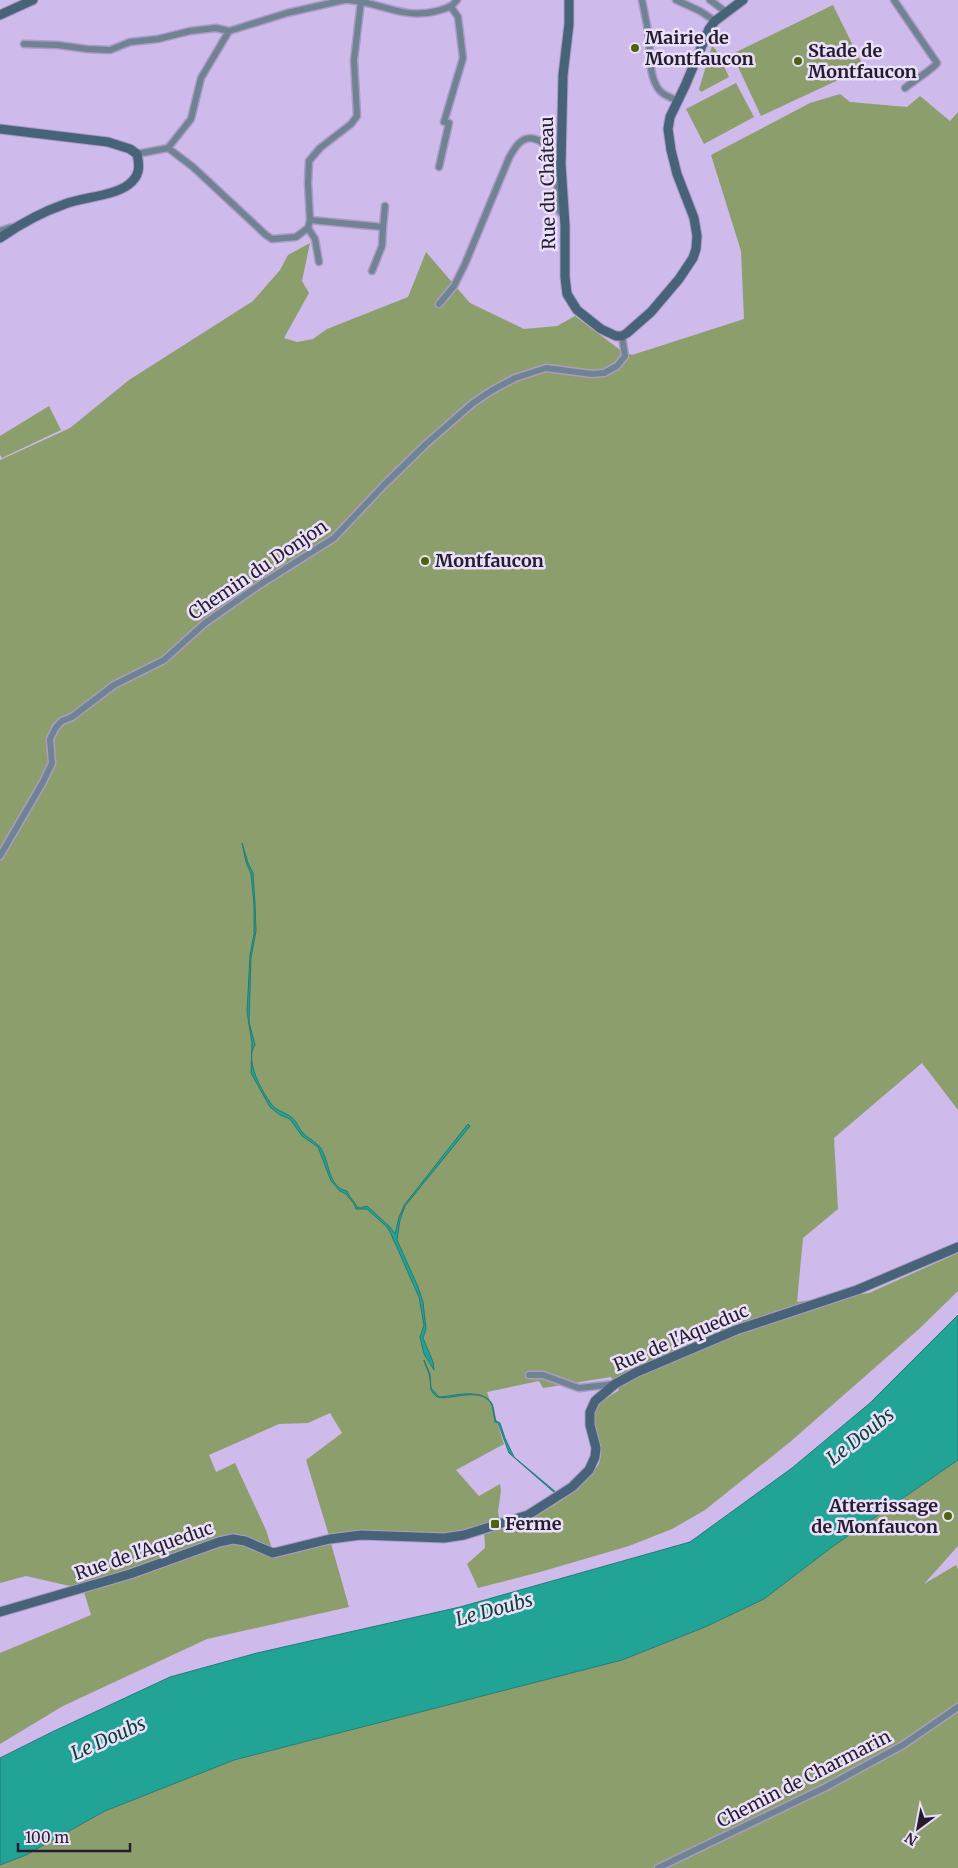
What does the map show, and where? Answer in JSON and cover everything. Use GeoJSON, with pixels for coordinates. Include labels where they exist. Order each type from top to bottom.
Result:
{"type":"FeatureCollection","features":[{"type":"Feature","properties":{"kind":"street"},"geometry":{"type":"LineString","coordinates":[[0,15],[33,0]]}},
{"type":"Feature","properties":{"kind":"street"},"geometry":{"type":"LineString","coordinates":[[24,44],[110,50],[130,42],[190,31],[216,28],[229,31],[287,13],[346,0],[360,0],[406,14],[426,13],[452,7],[457,0]]}},
{"type":"Feature","properties":{"kind":"street"},"geometry":{"type":"LineString","coordinates":[[168,148],[193,167],[272,239],[296,237],[308,228],[310,220],[309,161],[320,148],[351,124],[357,116],[354,60],[360,0]]}},
{"type":"Feature","properties":{"kind":"street","name":"Rue du Château"},"geometry":{"type":"LineString","coordinates":[[569,0],[569,24],[563,75],[561,139],[567,294],[577,310],[601,329],[616,336],[622,336]]}},
{"type":"Feature","properties":{"kind":"street"},"geometry":{"type":"LineString","coordinates":[[642,0],[656,84],[667,96],[677,100]]}},
{"type":"Feature","properties":{"kind":"street"},"geometry":{"type":"LineString","coordinates":[[676,0],[700,11],[715,21]]}},
{"type":"Feature","properties":{"kind":"street"},"geometry":{"type":"LineString","coordinates":[[710,0],[726,12]]}},
{"type":"Feature","properties":{"kind":"street"},"geometry":{"type":"LineString","coordinates":[[622,336],[651,312],[679,279],[693,258],[697,236],[694,218],[677,174],[668,129],[670,116],[709,29],[715,21],[743,0]]}},
{"type":"Feature","properties":{"kind":"street"},"geometry":{"type":"LineString","coordinates":[[894,0],[937,63],[905,88]]}},
{"type":"Feature","properties":{"kind":"street"},"geometry":{"type":"LineString","coordinates":[[439,167],[449,123],[444,122],[463,58],[458,17],[452,7]]}},
{"type":"Feature","properties":{"kind":"street"},"geometry":{"type":"LineString","coordinates":[[137,154],[168,148],[190,119],[201,78],[229,31]]}},
{"type":"Feature","properties":{"kind":"street"},"geometry":{"type":"LineString","coordinates":[[0,128],[108,142],[130,149],[137,154],[140,170],[136,178],[128,185],[66,204],[0,231]]}},
{"type":"Feature","properties":{"kind":"street"},"geometry":{"type":"LineString","coordinates":[[439,304],[454,286],[466,264],[509,158],[516,146],[522,141],[532,138],[550,148],[554,156],[558,209],[563,215]]}},
{"type":"Feature","properties":{"kind":"street"},"geometry":{"type":"LineString","coordinates":[[372,271],[382,246],[385,206]]}},
{"type":"Feature","properties":{"kind":"street"},"geometry":{"type":"LineString","coordinates":[[310,220],[383,227]]}},
{"type":"Feature","properties":{"kind":"street"},"geometry":{"type":"LineString","coordinates":[[0,238],[22,223]]}},
{"type":"Feature","properties":{"kind":"street"},"geometry":{"type":"LineString","coordinates":[[308,228],[314,239],[319,262]]}},
{"type":"Feature","properties":{"kind":"street","name":"Chemin du Donjon"},"geometry":{"type":"LineString","coordinates":[[0,856],[52,763],[50,739],[56,727],[62,721],[72,717],[114,685],[164,660],[205,623],[258,586],[334,538],[382,486],[473,403],[516,378],[546,368],[592,374],[604,373],[617,366],[625,356],[622,336]]}},
{"type":"Feature","properties":{"kind":"street","name":"Rue de l'Aqueduc"},"geometry":{"type":"LineString","coordinates":[[0,1612],[120,1577],[219,1542],[233,1539],[245,1541],[273,1553],[330,1539],[361,1535],[444,1538],[464,1535],[528,1515],[572,1487],[588,1470],[595,1457],[596,1448],[590,1426],[590,1412],[595,1401],[615,1384],[637,1372],[736,1330],[857,1290],[958,1247]]}},
{"type":"Feature","properties":{"kind":"street"},"geometry":{"type":"LineString","coordinates":[[529,1375],[543,1375],[579,1388],[615,1384]]}},
{"type":"Feature","properties":{"kind":"street","name":"Chemin de Charmarin"},"geometry":{"type":"LineString","coordinates":[[658,1868],[826,1788],[903,1745],[958,1708]]}},
{"type":"Feature","properties":{"kind":"shaded area","name":"Stade de Montfaucon"},"geometry":{"type":"Polygon","coordinates":[[[833,5],[864,68],[761,116],[732,54],[833,5]]]}},
{"type":"Feature","properties":{"kind":"shaded area"},"geometry":{"type":"Polygon","coordinates":[[[712,46],[716,50],[729,77],[701,92],[699,89],[712,46]]]}},
{"type":"Feature","properties":{"kind":"shaded area"},"geometry":{"type":"Polygon","coordinates":[[[736,83],[754,117],[704,144],[686,109],[736,83]]]}},
{"type":"Feature","properties":{"kind":"shaded area"},"geometry":{"type":"Polygon","coordinates":[[[840,94],[850,102],[907,107],[920,96],[950,121],[958,112],[958,1110],[922,1063],[834,1138],[838,1209],[803,1238],[797,1302],[869,1293],[958,1253],[958,1291],[919,1329],[790,1442],[705,1510],[672,1529],[629,1546],[478,1588],[467,1564],[485,1548],[484,1529],[464,1535],[330,1540],[349,1607],[207,1639],[63,1706],[0,1744],[0,1653],[91,1615],[83,1589],[26,1576],[0,1583],[0,460],[70,428],[129,380],[253,301],[280,270],[288,255],[310,243],[302,281],[309,293],[284,338],[297,342],[313,339],[327,329],[408,297],[426,252],[470,303],[524,329],[557,326],[575,316],[619,349],[632,355],[744,319],[741,251],[711,155],[810,103],[840,94]],[[611,1377],[543,1388],[539,1381],[487,1392],[504,1444],[456,1470],[479,1496],[500,1484],[498,1512],[501,1527],[539,1513],[560,1501],[580,1485],[597,1466],[601,1456],[594,1417],[600,1403],[619,1390],[611,1377]],[[330,1413],[308,1423],[279,1424],[209,1455],[216,1472],[235,1463],[266,1530],[273,1552],[330,1539],[306,1460],[342,1433],[330,1413]]]}},
{"type":"Feature","properties":{"kind":"shaded area"},"geometry":{"type":"Polygon","coordinates":[[[49,406],[61,430],[2,458],[0,455],[0,436],[49,406]]]}},
{"type":"Feature","properties":{"kind":"shaded area"},"geometry":{"type":"Polygon","coordinates":[[[958,1460],[958,1546],[924,1584],[956,1565],[958,1569],[958,1868],[0,1868],[0,1865],[26,1855],[105,1811],[234,1760],[622,1660],[705,1627],[764,1599],[832,1547],[958,1460]]]}},
{"type":"Feature","properties":{"kind":"water"},"geometry":{"type":"Polygon","coordinates":[[[242,843],[253,873],[255,903],[256,931],[251,958],[249,1022],[255,1045],[252,1051],[252,1059],[259,1084],[272,1105],[289,1115],[304,1134],[320,1147],[332,1179],[347,1191],[357,1207],[367,1206],[395,1234],[399,1217],[405,1204],[468,1124],[470,1126],[405,1206],[400,1220],[397,1240],[423,1302],[426,1329],[423,1338],[433,1362],[434,1370],[424,1354],[420,1337],[424,1325],[419,1297],[387,1227],[367,1209],[356,1209],[346,1194],[340,1191],[331,1181],[318,1147],[302,1136],[290,1119],[280,1115],[270,1107],[251,1073],[252,1043],[247,1012],[250,955],[254,934],[254,905],[251,874],[242,843]]]}},
{"type":"Feature","properties":{"kind":"water","name":"Le Doubs"},"geometry":{"type":"Polygon","coordinates":[[[958,1315],[958,1460],[832,1547],[764,1599],[705,1627],[622,1660],[234,1760],[105,1811],[26,1855],[0,1865],[0,1758],[170,1677],[257,1653],[460,1607],[690,1542],[792,1468],[870,1403],[958,1315]]]}},
{"type":"Feature","properties":{"kind":"water"},"geometry":{"type":"Polygon","coordinates":[[[424,1360],[430,1374],[431,1388],[439,1397],[474,1394],[480,1395],[486,1398],[479,1395],[471,1395],[440,1398],[434,1394],[431,1390],[430,1377],[424,1360]]]}},
{"type":"Feature","properties":{"kind":"water"},"geometry":{"type":"Polygon","coordinates":[[[486,1398],[491,1402],[493,1406],[496,1421],[500,1423],[514,1457],[556,1494],[509,1453],[498,1423],[495,1422],[491,1403],[486,1398]]]}},
{"type":"Feature","properties":{"kind":"place","name":"Mairie de Montfaucon"},"geometry":{"type":"Point","coordinates":[635,48]}},
{"type":"Feature","properties":{"kind":"place","name":"Stade de Montfaucon"},"geometry":{"type":"Point","coordinates":[798,61]}},
{"type":"Feature","properties":{"kind":"place","name":"Montfaucon"},"geometry":{"type":"Point","coordinates":[425,561]}},
{"type":"Feature","properties":{"kind":"place","name":"Atterrissage de Monfaucon"},"geometry":{"type":"Point","coordinates":[948,1516]}},
{"type":"Feature","properties":{"kind":"place","name":"Ferme"},"geometry":{"type":"Point","coordinates":[495,1524]}}]}
